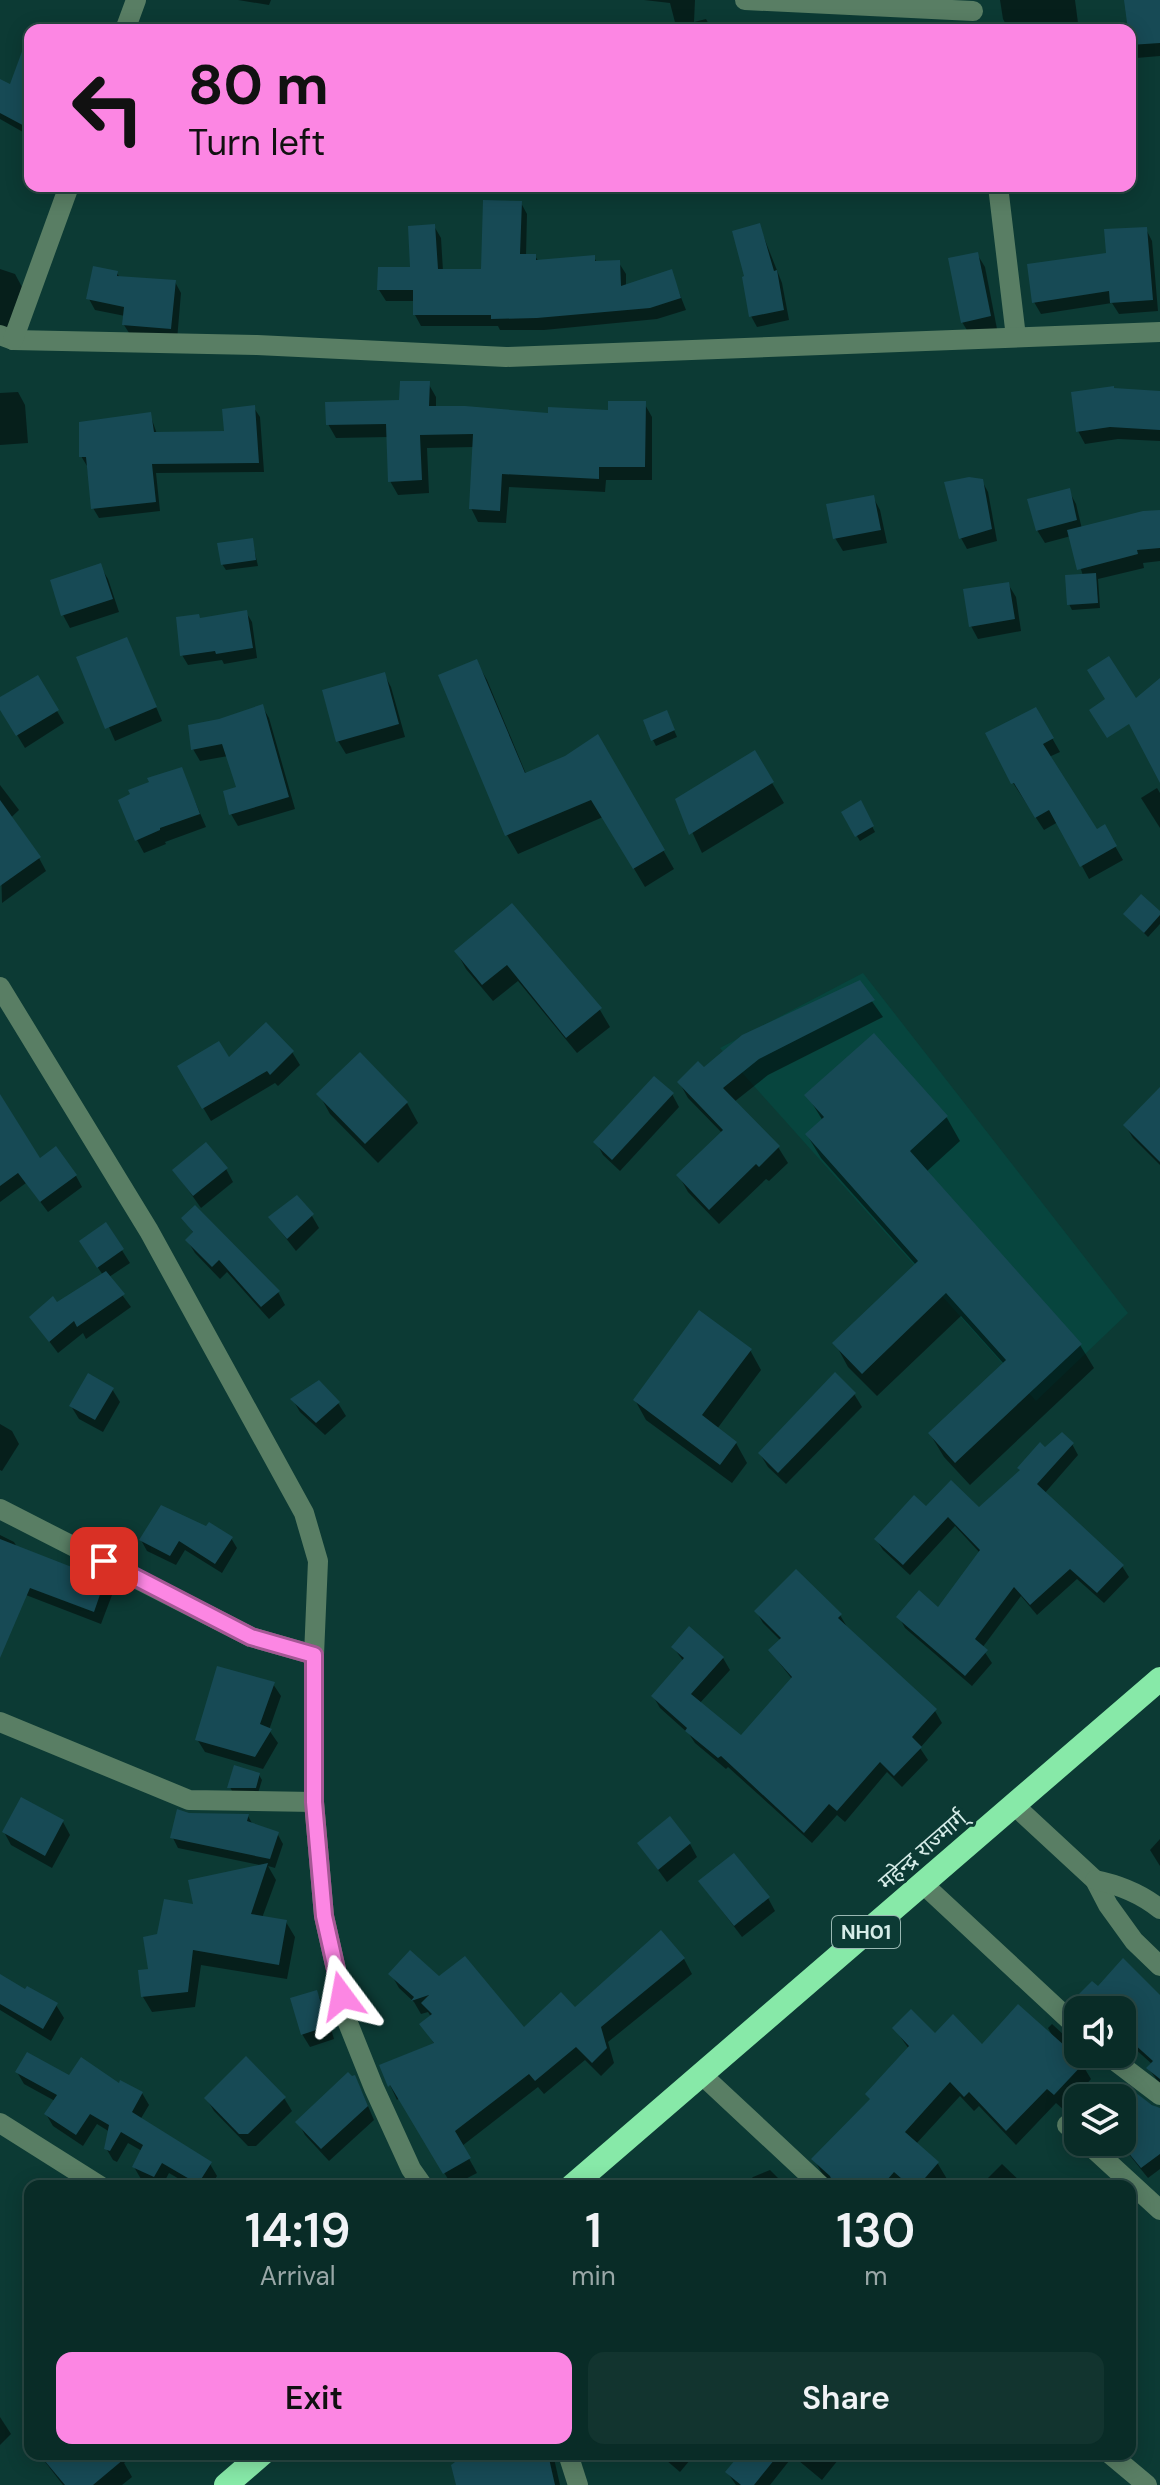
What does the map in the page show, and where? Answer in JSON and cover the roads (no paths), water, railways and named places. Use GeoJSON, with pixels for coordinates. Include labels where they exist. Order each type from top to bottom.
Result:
{"type":"FeatureCollection","features":[{"type":"Feature","properties":{"kind":"highway","name":"महेन्द्र राज्मार्ग्"},"geometry":{"type":"LineString","coordinates":[[579,2180],[1160,1679]]}},
{"type":"Feature","properties":{"kind":"highway"},"geometry":{"type":"LineString","coordinates":[[226,2485],[255,2460]]}},
{"type":"Feature","properties":{"kind":"street"},"geometry":{"type":"LineString","coordinates":[[127,24],[136,0]]}},
{"type":"Feature","properties":{"kind":"street"},"geometry":{"type":"LineString","coordinates":[[745,0],[973,14]]}},
{"type":"Feature","properties":{"kind":"street"},"geometry":{"type":"LineString","coordinates":[[67,192],[7,338],[257,345],[506,357],[1160,332]]}},
{"type":"Feature","properties":{"kind":"street"},"geometry":{"type":"LineString","coordinates":[[999,192],[1016,337]]}},
{"type":"Feature","properties":{"kind":"street"},"geometry":{"type":"LineString","coordinates":[[0,987],[149,1231],[304,1513],[318,1561],[314,1655],[314,1802],[324,1916],[348,2023],[374,2088],[419,2180]]}},
{"type":"Feature","properties":{"kind":"street"},"geometry":{"type":"LineString","coordinates":[[0,1509],[251,1637],[314,1655]]}},
{"type":"Feature","properties":{"kind":"street"},"geometry":{"type":"LineString","coordinates":[[0,1722],[189,1800],[314,1802]]}},
{"type":"Feature","properties":{"kind":"street"},"geometry":{"type":"LineString","coordinates":[[1014,1805],[1095,1880],[1108,1905],[1134,1941],[1160,1966]]}},
{"type":"Feature","properties":{"kind":"street"},"geometry":{"type":"LineString","coordinates":[[1095,1880],[1121,1885],[1149,1899],[1160,1909]]}},
{"type":"Feature","properties":{"kind":"street"},"geometry":{"type":"LineString","coordinates":[[922,1883],[1064,2015]]}},
{"type":"Feature","properties":{"kind":"street"},"geometry":{"type":"LineString","coordinates":[[1124,2068],[1160,2095]]}},
{"type":"Feature","properties":{"kind":"street"},"geometry":{"type":"LineString","coordinates":[[701,2074],[815,2180]]}},
{"type":"Feature","properties":{"kind":"street"},"geometry":{"type":"LineString","coordinates":[[0,2123],[90,2180]]}},
{"type":"Feature","properties":{"kind":"street"},"geometry":{"type":"LineString","coordinates":[[1101,2156],[1127,2180]]}},
{"type":"Feature","properties":{"kind":"street"},"geometry":{"type":"LineString","coordinates":[[1136,2188],[1160,2210]]}},
{"type":"Feature","properties":{"kind":"street"},"geometry":{"type":"LineString","coordinates":[[570,2460],[578,2485]]}},
{"type":"Feature","properties":{"kind":"street"},"geometry":{"type":"LineString","coordinates":[[1117,2460],[1147,2485]]}}]}
